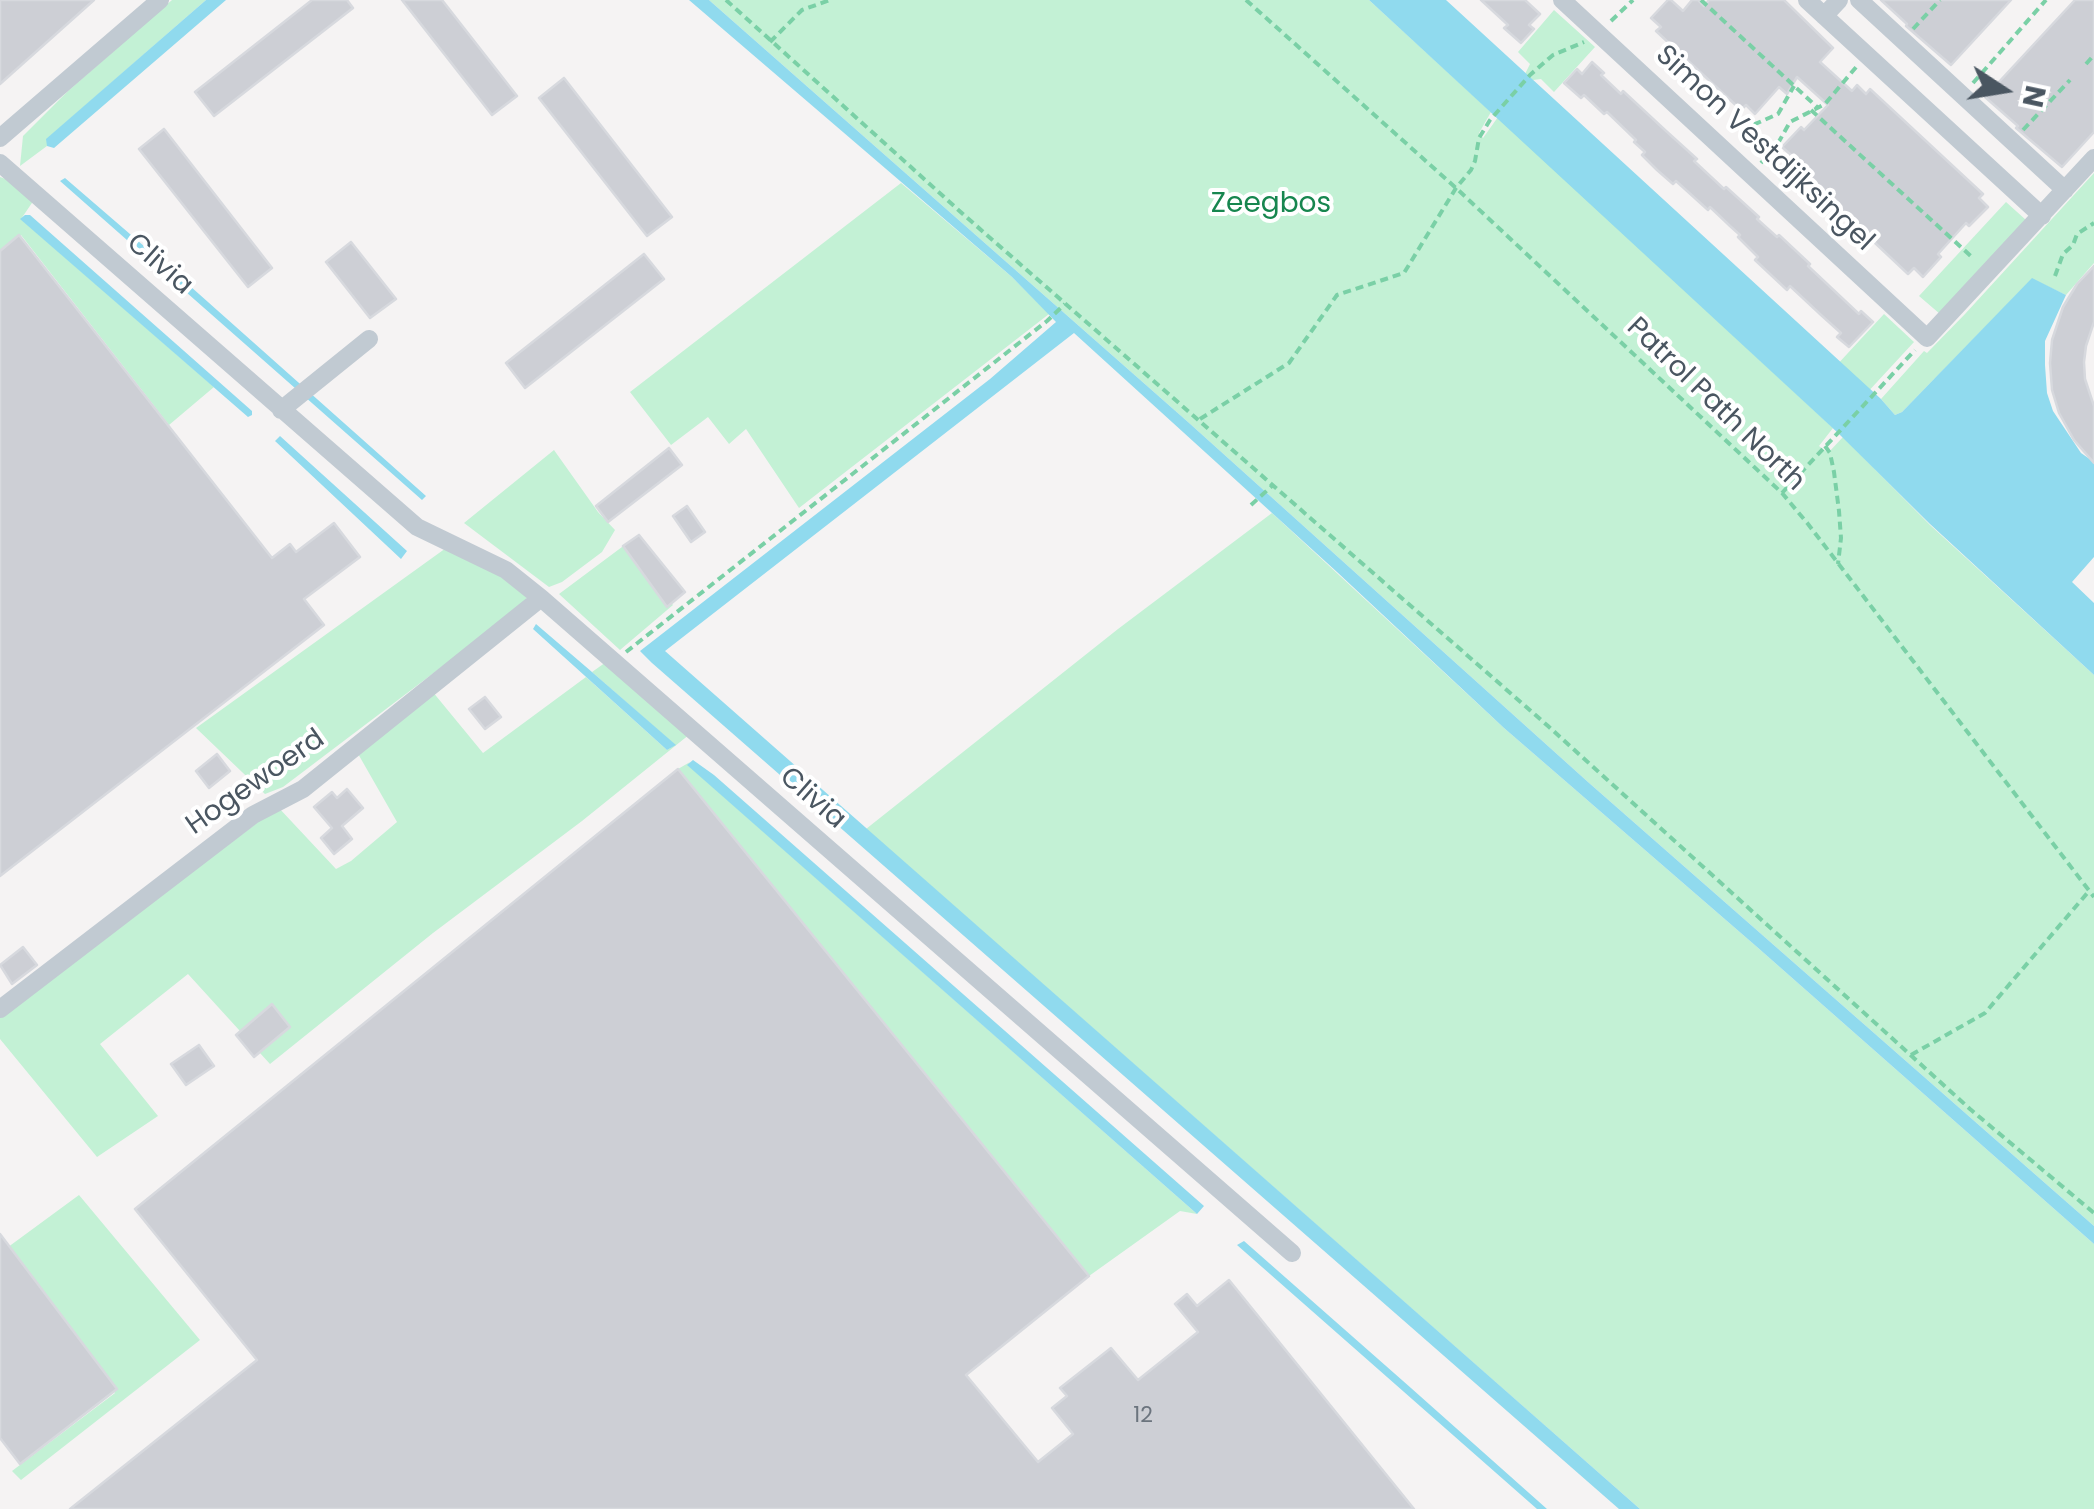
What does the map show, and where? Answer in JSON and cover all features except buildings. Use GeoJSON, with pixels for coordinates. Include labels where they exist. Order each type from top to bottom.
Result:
{"type":"FeatureCollection","features":[{"type":"Feature","properties":{"kind":"street"},"geometry":{"type":"LineString","coordinates":[[0,138],[160,0]]}},
{"type":"Feature","properties":{"kind":"street","name":"Simon Vestdijksingel"},"geometry":{"type":"LineString","coordinates":[[1562,0],[1928,337]]}},
{"type":"Feature","properties":{"kind":"street"},"geometry":{"type":"LineString","coordinates":[[1807,0],[2042,216]]}},
{"type":"Feature","properties":{"kind":"street"},"geometry":{"type":"LineString","coordinates":[[1824,16],[1839,0]]}},
{"type":"Feature","properties":{"kind":"street"},"geometry":{"type":"LineString","coordinates":[[1859,0],[2065,190]]}},
{"type":"Feature","properties":{"kind":"street"},"geometry":{"type":"LineString","coordinates":[[1928,337],[2094,158]]}},
{"type":"Feature","properties":{"kind":"street","name":"Clivia"},"geometry":{"type":"LineString","coordinates":[[0,163],[417,527],[506,570],[541,598],[1292,1253]]}},
{"type":"Feature","properties":{"kind":"street"},"geometry":{"type":"LineString","coordinates":[[281,410],[369,339]]}},
{"type":"Feature","properties":{"kind":"street","name":"Hogewoerd"},"geometry":{"type":"LineString","coordinates":[[0,1008],[253,814],[304,789],[541,598]]}},
{"type":"Feature","properties":{"kind":"path"},"geometry":{"type":"LineString","coordinates":[[726,0],[1548,726],[1970,1108],[2094,1213]]}},
{"type":"Feature","properties":{"kind":"path"},"geometry":{"type":"LineString","coordinates":[[770,42],[802,10],[830,0]]}},
{"type":"Feature","properties":{"kind":"path","name":"Patrol Path North"},"geometry":{"type":"LineString","coordinates":[[1246,0],[1456,188],[1782,493],[2094,897]]}},
{"type":"Feature","properties":{"kind":"path"},"geometry":{"type":"LineString","coordinates":[[1198,420],[1289,363],[1338,295],[1404,273],[1475,161],[1478,138],[1490,120],[1553,55],[1576,48],[1598,34],[1633,0]]}},
{"type":"Feature","properties":{"kind":"path"},"geometry":{"type":"LineString","coordinates":[[1701,0],[1989,273]]}},
{"type":"Feature","properties":{"kind":"path"},"geometry":{"type":"LineString","coordinates":[[1903,40],[1940,0]]}},
{"type":"Feature","properties":{"kind":"path"},"geometry":{"type":"LineString","coordinates":[[1964,94],[2046,0]]}},
{"type":"Feature","properties":{"kind":"path"},"geometry":{"type":"LineString","coordinates":[[1751,174],[1778,145],[1790,122],[1825,104],[1867,54]]}},
{"type":"Feature","properties":{"kind":"path"},"geometry":{"type":"LineString","coordinates":[[2086,64],[2094,56]]}},
{"type":"Feature","properties":{"kind":"path"},"geometry":{"type":"LineString","coordinates":[[2013,141],[2070,80]]}},
{"type":"Feature","properties":{"kind":"path"},"geometry":{"type":"LineString","coordinates":[[1767,156],[1740,130],[1778,114],[1794,86]]}},
{"type":"Feature","properties":{"kind":"path"},"geometry":{"type":"LineString","coordinates":[[2055,276],[2063,254],[2077,234],[2094,223]]}},
{"type":"Feature","properties":{"kind":"path"},"geometry":{"type":"LineString","coordinates":[[614,662],[1066,304]]}},
{"type":"Feature","properties":{"kind":"path"},"geometry":{"type":"LineString","coordinates":[[1782,493],[1928,337]]}},
{"type":"Feature","properties":{"kind":"path"},"geometry":{"type":"LineString","coordinates":[[1826,446],[1839,511],[1838,564]]}},
{"type":"Feature","properties":{"kind":"path"},"geometry":{"type":"LineString","coordinates":[[1251,504],[1273,485]]}},
{"type":"Feature","properties":{"kind":"path"},"geometry":{"type":"LineString","coordinates":[[1911,1054],[1985,1013],[2090,891]]}},
{"type":"Feature","properties":{"kind":"green space"},"geometry":{"type":"Polygon","coordinates":[[[172,0],[206,0],[47,139],[47,146],[20,166],[23,136],[172,0]]]}},
{"type":"Feature","properties":{"kind":"green space","name":"Zeegbos"},"geometry":{"type":"Polygon","coordinates":[[[709,0],[1369,0],[1491,112],[1479,133],[1483,138],[1498,117],[1833,428],[1819,446],[1828,453],[1843,437],[1930,525],[2094,675],[2094,1226],[1588,782],[1188,422],[709,0]]]}},
{"type":"Feature","properties":{"kind":"green space"},"geometry":{"type":"Polygon","coordinates":[[[1554,10],[1595,47],[1554,92],[1541,79],[1533,80],[1525,74],[1530,64],[1518,52],[1554,10]]]}},
{"type":"Feature","properties":{"kind":"green space"},"geometry":{"type":"Polygon","coordinates":[[[2094,173],[2094,263],[2066,295],[2032,279],[1895,415],[1881,399],[2094,173]]]}},
{"type":"Feature","properties":{"kind":"green space"},"geometry":{"type":"Polygon","coordinates":[[[0,177],[14,182],[34,200],[21,219],[214,387],[169,425],[21,235],[0,251],[0,177]]]}},
{"type":"Feature","properties":{"kind":"green space"},"geometry":{"type":"Polygon","coordinates":[[[901,183],[1012,277],[1049,314],[799,508],[746,429],[729,444],[708,417],[671,445],[630,392],[901,183]]]}},
{"type":"Feature","properties":{"kind":"green space"},"geometry":{"type":"Polygon","coordinates":[[[2006,202],[2026,220],[1940,314],[1919,296],[2006,202]]]}},
{"type":"Feature","properties":{"kind":"green space"},"geometry":{"type":"Polygon","coordinates":[[[1884,314],[1914,342],[1865,395],[1835,367],[1884,314]]]}},
{"type":"Feature","properties":{"kind":"green space"},"geometry":{"type":"Polygon","coordinates":[[[554,450],[615,530],[602,552],[549,587],[464,523],[554,450]]]}},
{"type":"Feature","properties":{"kind":"green space"},"geometry":{"type":"Polygon","coordinates":[[[1272,513],[1504,728],[2094,1244],[2094,1509],[1640,1509],[866,829],[1118,629],[1272,513]]]}},
{"type":"Feature","properties":{"kind":"green space"},"geometry":{"type":"Polygon","coordinates":[[[626,544],[673,605],[620,650],[559,594],[626,544]]]}},
{"type":"Feature","properties":{"kind":"green space"},"geometry":{"type":"Polygon","coordinates":[[[446,548],[493,567],[527,596],[525,607],[283,787],[265,794],[196,728],[446,548]]]}},
{"type":"Feature","properties":{"kind":"green space"},"geometry":{"type":"Polygon","coordinates":[[[609,660],[690,734],[270,1064],[188,974],[100,1044],[158,1116],[97,1157],[0,1039],[0,1017],[278,807],[336,869],[351,861],[397,822],[357,752],[432,691],[483,753],[586,677],[667,750],[675,745],[592,672],[609,660]]]}},
{"type":"Feature","properties":{"kind":"green space"},"geometry":{"type":"Polygon","coordinates":[[[690,762],[688,765],[1197,1214],[1180,1211],[1089,1276],[678,769],[690,762]]]}},
{"type":"Feature","properties":{"kind":"green space"},"geometry":{"type":"Polygon","coordinates":[[[79,1195],[200,1340],[21,1480],[12,1471],[115,1393],[0,1253],[79,1195]]]}},
{"type":"Feature","properties":{"kind":"water"},"geometry":{"type":"Polygon","coordinates":[[[206,0],[226,0],[54,148],[47,146],[46,139],[206,0]]]}},
{"type":"Feature","properties":{"kind":"water"},"geometry":{"type":"Polygon","coordinates":[[[689,0],[709,0],[1188,422],[1588,782],[2094,1226],[2094,1244],[1504,728],[1074,333],[665,651],[1640,1509],[1619,1509],[652,663],[640,651],[990,379],[1056,322],[1012,277],[689,0]]]}},
{"type":"Feature","properties":{"kind":"water"},"geometry":{"type":"Polygon","coordinates":[[[1369,0],[1446,0],[1895,415],[2032,278],[2066,295],[2045,341],[2047,393],[2053,411],[2081,453],[2094,462],[2094,557],[2072,582],[2094,603],[2094,675],[1838,433],[1369,0]]]}},
{"type":"Feature","properties":{"kind":"water"},"geometry":{"type":"Polygon","coordinates":[[[65,178],[426,496],[422,500],[60,181],[65,178]]]}},
{"type":"Feature","properties":{"kind":"water"},"geometry":{"type":"Polygon","coordinates":[[[30,215],[252,415],[248,417],[20,219],[30,215]]]}},
{"type":"Feature","properties":{"kind":"water"},"geometry":{"type":"Polygon","coordinates":[[[280,436],[407,551],[401,559],[275,441],[280,436]]]}},
{"type":"Feature","properties":{"kind":"water"},"geometry":{"type":"Polygon","coordinates":[[[536,624],[676,745],[667,750],[533,629],[536,624]]]}},
{"type":"Feature","properties":{"kind":"water"},"geometry":{"type":"Polygon","coordinates":[[[693,760],[1204,1206],[1197,1214],[687,765],[693,760]]]}},
{"type":"Feature","properties":{"kind":"water"},"geometry":{"type":"Polygon","coordinates":[[[1244,1241],[1547,1509],[1537,1509],[1237,1245],[1244,1241]]]}}]}
